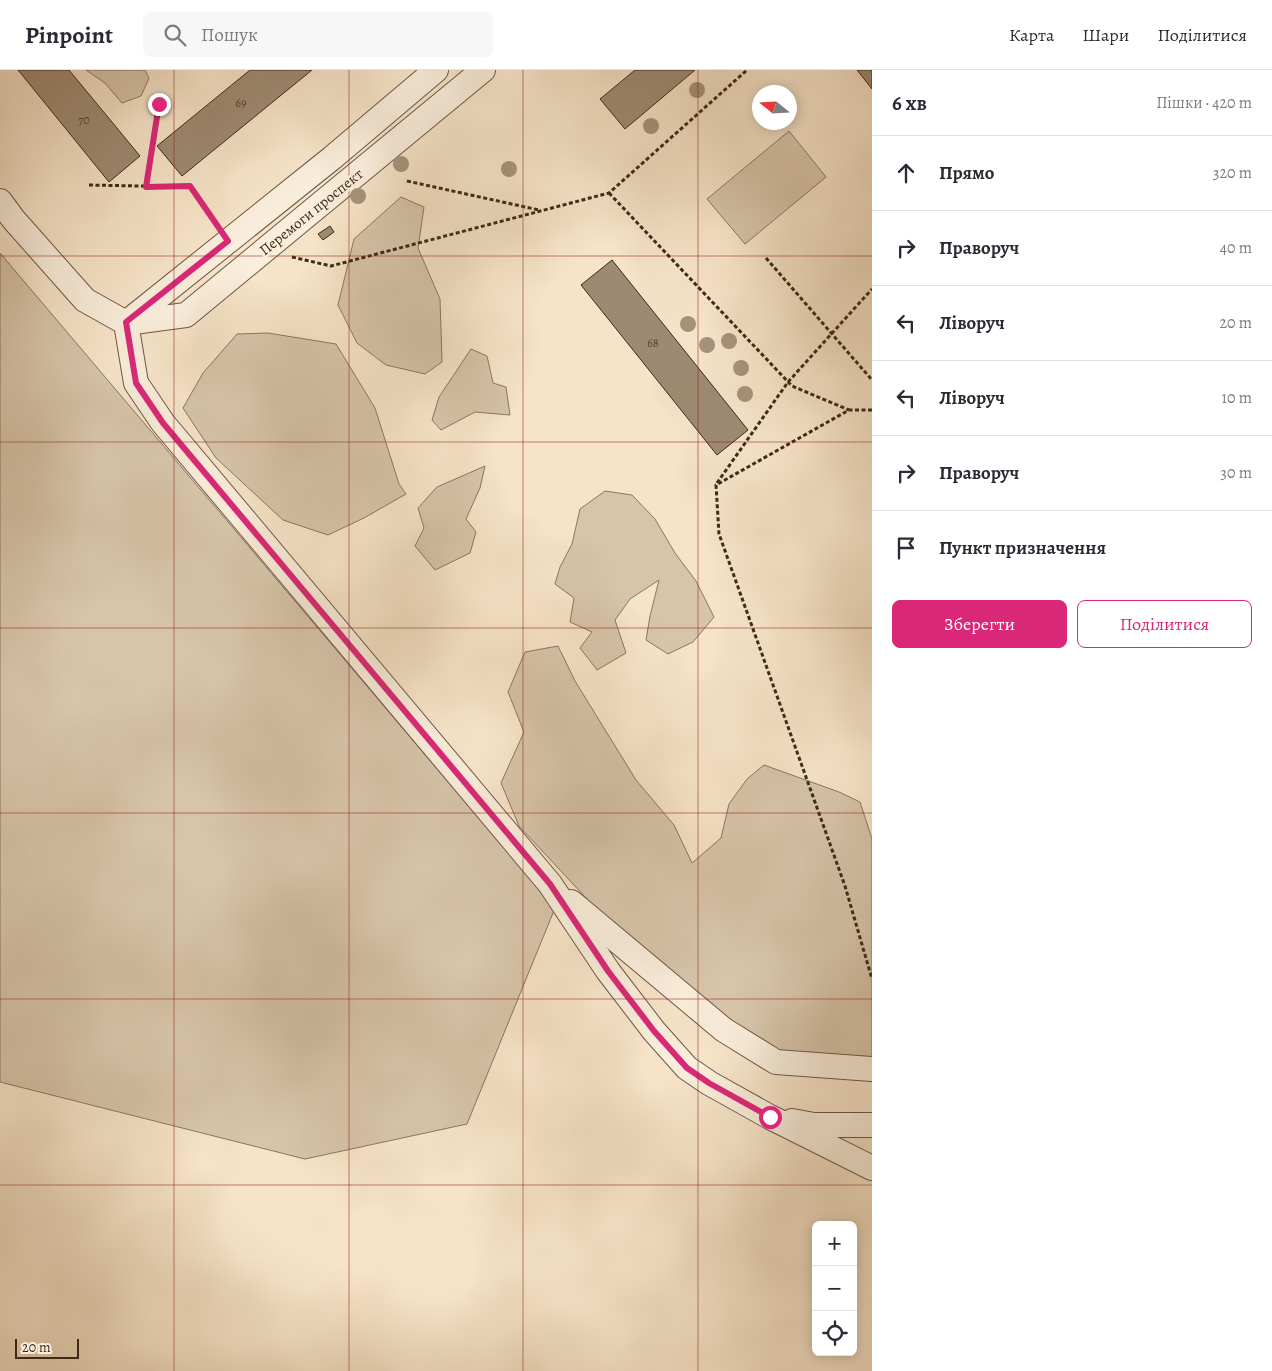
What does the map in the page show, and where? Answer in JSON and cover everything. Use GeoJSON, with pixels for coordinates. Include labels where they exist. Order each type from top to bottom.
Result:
{"type":"FeatureCollection","features":[{"type":"Feature","properties":{"kind":"street"},"geometry":{"type":"LineString","coordinates":[[126,322],[332,158],[436,70]]}},
{"type":"Feature","properties":{"kind":"street","name":"Перемоги проспект"},"geometry":{"type":"LineString","coordinates":[[126,322],[186,315],[483,70]]}},
{"type":"Feature","properties":{"kind":"street"},"geometry":{"type":"LineString","coordinates":[[0,201],[14,220],[85,300],[126,322]]}},
{"type":"Feature","properties":{"kind":"street"},"geometry":{"type":"LineString","coordinates":[[126,322],[136,383],[163,423],[550,884],[608,971],[654,1031],[687,1068],[709,1083],[770,1117],[872,1168]]}},
{"type":"Feature","properties":{"kind":"street"},"geometry":{"type":"LineString","coordinates":[[550,884],[724,1030],[776,1062],[872,1069]]}},
{"type":"Feature","properties":{"kind":"street"},"geometry":{"type":"LineString","coordinates":[[770,1117],[814,1125],[872,1125]]}},
{"type":"Feature","properties":{"kind":"path"},"geometry":{"type":"LineString","coordinates":[[287,256],[331,266],[609,193],[747,70]]}},
{"type":"Feature","properties":{"kind":"path"},"geometry":{"type":"LineString","coordinates":[[146,187],[159,104]]}},
{"type":"Feature","properties":{"kind":"path"},"geometry":{"type":"LineString","coordinates":[[407,180],[540,211]]}},
{"type":"Feature","properties":{"kind":"path"},"geometry":{"type":"LineString","coordinates":[[89,185],[190,186],[228,241]]}},
{"type":"Feature","properties":{"kind":"path"},"geometry":{"type":"LineString","coordinates":[[609,193],[792,386],[849,410],[872,410]]}},
{"type":"Feature","properties":{"kind":"path"},"geometry":{"type":"LineString","coordinates":[[766,258],[872,380]]}},
{"type":"Feature","properties":{"kind":"path"},"geometry":{"type":"LineString","coordinates":[[872,289],[788,382],[716,485],[719,534],[845,886],[872,979]]}},
{"type":"Feature","properties":{"kind":"path"},"geometry":{"type":"LineString","coordinates":[[716,485],[849,410]]}},
{"type":"Feature","properties":{"kind":"shaded area"},"geometry":{"type":"Polygon","coordinates":[[[86,70],[145,70],[149,78],[141,96],[122,103],[105,83],[86,70]]]}},
{"type":"Feature","properties":{"kind":"shaded area"},"geometry":{"type":"Polygon","coordinates":[[[789,131],[826,177],[745,244],[707,199],[789,131]]]}},
{"type":"Feature","properties":{"kind":"shaded area"},"geometry":{"type":"Polygon","coordinates":[[[401,197],[424,207],[418,248],[440,299],[442,362],[425,374],[386,365],[357,343],[338,305],[354,239],[401,197]]]}},
{"type":"Feature","properties":{"kind":"shaded area"},"geometry":{"type":"Polygon","coordinates":[[[0,253],[555,908],[467,1124],[305,1159],[0,1082],[0,253]]]}},
{"type":"Feature","properties":{"kind":"shaded area"},"geometry":{"type":"Polygon","coordinates":[[[268,333],[336,344],[375,408],[399,484],[406,494],[364,518],[328,535],[283,520],[216,458],[183,408],[203,373],[237,334],[268,333]]]}},
{"type":"Feature","properties":{"kind":"shaded area"},"geometry":{"type":"Polygon","coordinates":[[[471,349],[487,356],[493,383],[506,387],[510,415],[475,412],[441,430],[432,420],[439,397],[471,349]]]}},
{"type":"Feature","properties":{"kind":"shaded area"},"geometry":{"type":"Polygon","coordinates":[[[485,466],[480,488],[466,519],[476,532],[470,553],[435,570],[415,546],[424,528],[418,508],[437,487],[485,466]]]}},
{"type":"Feature","properties":{"kind":"shaded area"},"geometry":{"type":"Polygon","coordinates":[[[605,491],[632,495],[655,519],[675,553],[696,581],[714,617],[693,642],[668,654],[646,640],[659,580],[630,599],[615,620],[626,653],[597,670],[580,648],[592,632],[570,622],[574,598],[555,584],[560,567],[572,544],[580,509],[605,491]]]}},
{"type":"Feature","properties":{"kind":"shaded area"},"geometry":{"type":"Polygon","coordinates":[[[558,646],[575,681],[636,780],[674,825],[692,863],[721,838],[729,804],[747,779],[764,765],[839,792],[860,802],[872,839],[872,1060],[779,1055],[695,999],[614,928],[519,826],[501,783],[524,732],[508,692],[525,652],[558,646]]]}},
{"type":"Feature","properties":{"kind":"building"},"geometry":{"type":"Polygon","coordinates":[[[18,70],[69,70],[140,156],[109,182],[18,70]]]}},
{"type":"Feature","properties":{"kind":"building"},"geometry":{"type":"Polygon","coordinates":[[[250,70],[312,70],[182,176],[157,146],[250,70]]]}},
{"type":"Feature","properties":{"kind":"building"},"geometry":{"type":"Polygon","coordinates":[[[635,70],[695,70],[625,129],[600,99],[635,70]]]}},
{"type":"Feature","properties":{"kind":"building"},"geometry":{"type":"Polygon","coordinates":[[[857,70],[872,70],[872,89],[857,70]]]}},
{"type":"Feature","properties":{"kind":"building"},"geometry":{"type":"Polygon","coordinates":[[[330,226],[334,232],[323,240],[318,234],[330,226]]]}},
{"type":"Feature","properties":{"kind":"building"},"geometry":{"type":"Polygon","coordinates":[[[612,260],[748,430],[717,455],[581,285],[612,260]]]}},
{"type":"Feature","properties":{"kind":"route"},"geometry":{"type":"LineString","coordinates":[[159,104],[146,187],[190,186],[228,241],[126,322],[136,383],[163,423],[550,884],[608,971],[654,1031],[687,1068],[709,1083],[770,1117]]}}]}
